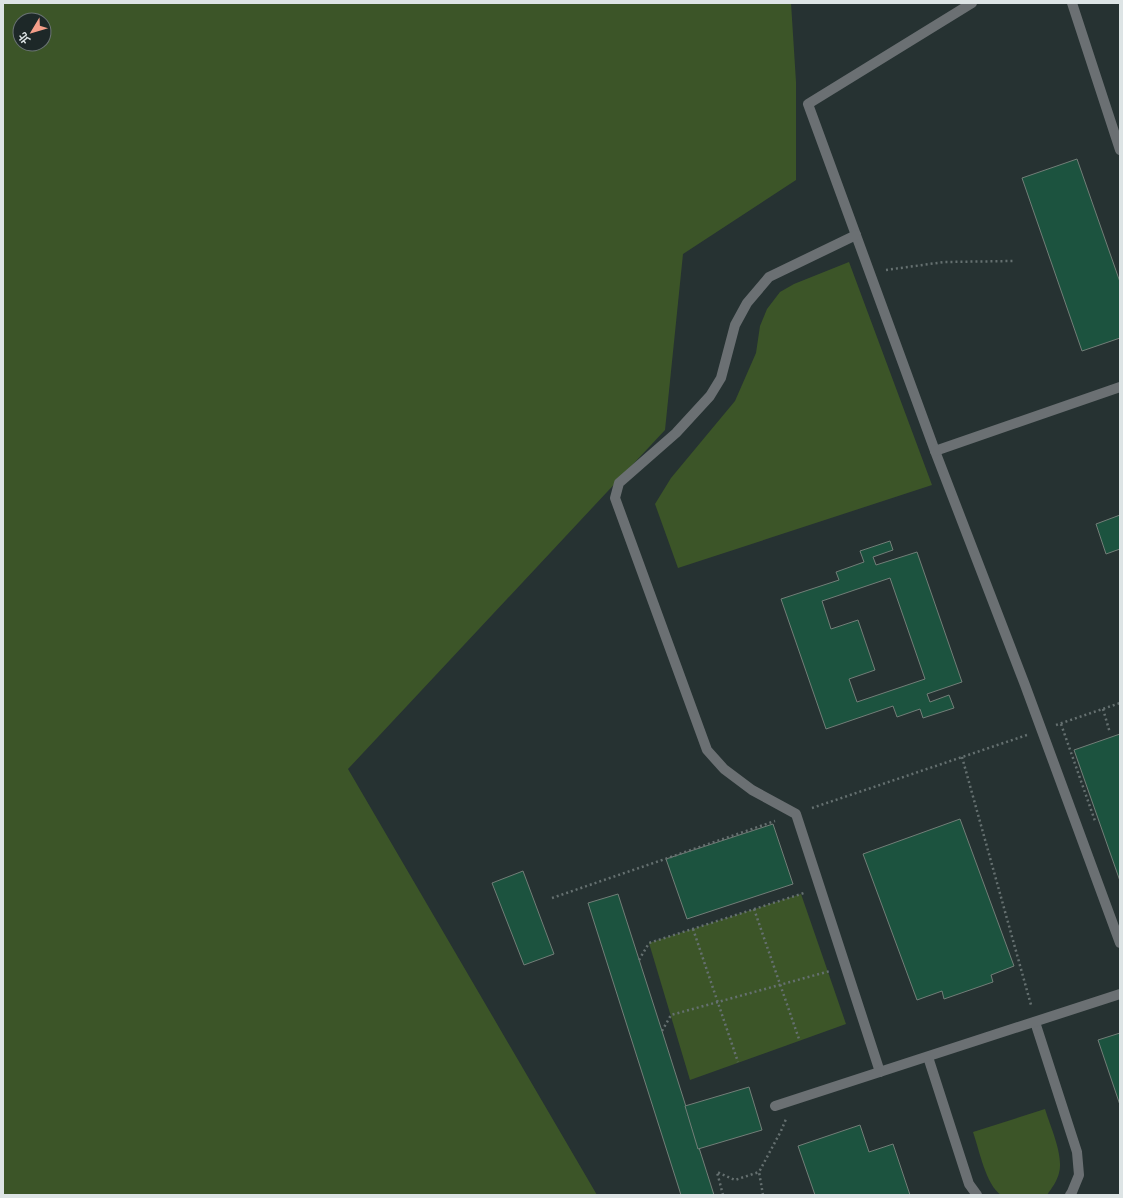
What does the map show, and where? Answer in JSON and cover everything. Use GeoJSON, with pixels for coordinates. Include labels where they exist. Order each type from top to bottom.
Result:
{"type":"FeatureCollection","features":[{"type":"Feature","properties":{"kind":"lane"},"geometry":{"type":"LineString","coordinates":[[972,3],[808,104],[935,451],[1042,730],[1120,943]]}},
{"type":"Feature","properties":{"kind":"lane"},"geometry":{"type":"LineString","coordinates":[[1072,3],[1120,150]]}},
{"type":"Feature","properties":{"kind":"lane"},"geometry":{"type":"LineString","coordinates":[[856,235],[768,277],[748,303],[735,325],[720,378],[710,396],[676,433],[619,483],[615,498],[707,750],[724,769],[752,790],[796,814],[880,1072]]}},
{"type":"Feature","properties":{"kind":"lane"},"geometry":{"type":"LineString","coordinates":[[935,451],[1120,387]]}},
{"type":"Feature","properties":{"kind":"lane"},"geometry":{"type":"LineString","coordinates":[[775,1106],[1120,994]]}},
{"type":"Feature","properties":{"kind":"lane"},"geometry":{"type":"LineString","coordinates":[[1035,1022],[1077,1152],[1079,1175],[1070,1195]]}},
{"type":"Feature","properties":{"kind":"lane"},"geometry":{"type":"LineString","coordinates":[[928,1056],[969,1184],[977,1195]]}},
{"type":"Feature","properties":{"kind":"path"},"geometry":{"type":"LineString","coordinates":[[870,271],[900,269],[944,262],[1014,261]]}},
{"type":"Feature","properties":{"kind":"path"},"geometry":{"type":"LineString","coordinates":[[552,898],[1120,703]]}},
{"type":"Feature","properties":{"kind":"path"},"geometry":{"type":"LineString","coordinates":[[1103,709],[1110,733]]}},
{"type":"Feature","properties":{"kind":"path"},"geometry":{"type":"LineString","coordinates":[[1061,724],[1097,827]]}},
{"type":"Feature","properties":{"kind":"path"},"geometry":{"type":"LineString","coordinates":[[962,757],[1035,1022]]}},
{"type":"Feature","properties":{"kind":"path"},"geometry":{"type":"LineString","coordinates":[[640,960],[649,943],[819,887]]}},
{"type":"Feature","properties":{"kind":"path"},"geometry":{"type":"LineString","coordinates":[[754,909],[799,1039]]}},
{"type":"Feature","properties":{"kind":"path"},"geometry":{"type":"LineString","coordinates":[[693,929],[738,1062]]}},
{"type":"Feature","properties":{"kind":"path"},"geometry":{"type":"LineString","coordinates":[[662,1031],[671,1016],[846,966]]}},
{"type":"Feature","properties":{"kind":"path"},"geometry":{"type":"LineString","coordinates":[[763,1195],[759,1172],[781,1131],[793,1100]]}},
{"type":"Feature","properties":{"kind":"path"},"geometry":{"type":"LineString","coordinates":[[722,1195],[717,1172],[735,1180],[759,1172]]}},
{"type":"Feature","properties":{"kind":"green space"},"geometry":{"type":"Polygon","coordinates":[[[3,3],[791,3],[796,82],[796,180],[683,254],[665,430],[348,769],[597,1195],[3,1195],[3,3]]]}},
{"type":"Feature","properties":{"kind":"green space"},"geometry":{"type":"Polygon","coordinates":[[[849,262],[932,485],[678,568],[655,504],[671,478],[735,401],[756,353],[760,326],[767,309],[780,292],[794,284],[849,262]]]}},
{"type":"Feature","properties":{"kind":"green space"},"geometry":{"type":"Polygon","coordinates":[[[801,894],[846,1024],[690,1080],[649,943],[801,894]]]}},
{"type":"Feature","properties":{"kind":"green space"},"geometry":{"type":"Polygon","coordinates":[[[1045,1109],[1060,1158],[1059,1173],[1056,1182],[1047,1195],[1001,1195],[991,1183],[987,1175],[973,1132],[1045,1109]]]}},
{"type":"Feature","properties":{"kind":"building"},"geometry":{"type":"Polygon","coordinates":[[[1077,159],[1120,282],[1120,338],[1082,351],[1022,178],[1077,159]]]}},
{"type":"Feature","properties":{"kind":"building"},"geometry":{"type":"Polygon","coordinates":[[[1120,515],[1120,549],[1106,554],[1096,524],[1120,515]]]}},
{"type":"Feature","properties":{"kind":"building"},"geometry":{"type":"Polygon","coordinates":[[[890,541],[893,550],[873,557],[876,565],[917,552],[962,682],[927,694],[930,702],[949,695],[954,708],[923,718],[920,709],[897,717],[893,706],[826,729],[781,599],[839,580],[836,572],[864,562],[860,551],[890,541]],[[890,578],[822,601],[831,629],[858,620],[875,670],[849,679],[857,702],[925,679],[890,578]]]}},
{"type":"Feature","properties":{"kind":"building"},"geometry":{"type":"Polygon","coordinates":[[[1120,734],[1120,881],[1074,750],[1120,734]]]}},
{"type":"Feature","properties":{"kind":"building"},"geometry":{"type":"Polygon","coordinates":[[[960,819],[1014,966],[991,975],[993,982],[944,999],[942,991],[917,1000],[863,854],[960,819]]]}},
{"type":"Feature","properties":{"kind":"building"},"geometry":{"type":"Polygon","coordinates":[[[773,824],[793,884],[687,919],[666,859],[773,824]]]}},
{"type":"Feature","properties":{"kind":"building"},"geometry":{"type":"Polygon","coordinates":[[[523,871],[554,954],[524,965],[492,883],[523,871]]]}},
{"type":"Feature","properties":{"kind":"building"},"geometry":{"type":"Polygon","coordinates":[[[618,894],[714,1195],[681,1195],[588,903],[618,894]]]}},
{"type":"Feature","properties":{"kind":"building"},"geometry":{"type":"Polygon","coordinates":[[[1120,1033],[1120,1105],[1098,1040],[1120,1033]]]}},
{"type":"Feature","properties":{"kind":"building"},"geometry":{"type":"Polygon","coordinates":[[[749,1087],[762,1130],[698,1149],[685,1106],[749,1087]]]}},
{"type":"Feature","properties":{"kind":"building"},"geometry":{"type":"Polygon","coordinates":[[[860,1125],[869,1152],[893,1144],[910,1195],[815,1195],[798,1146],[860,1125]]]}}]}
